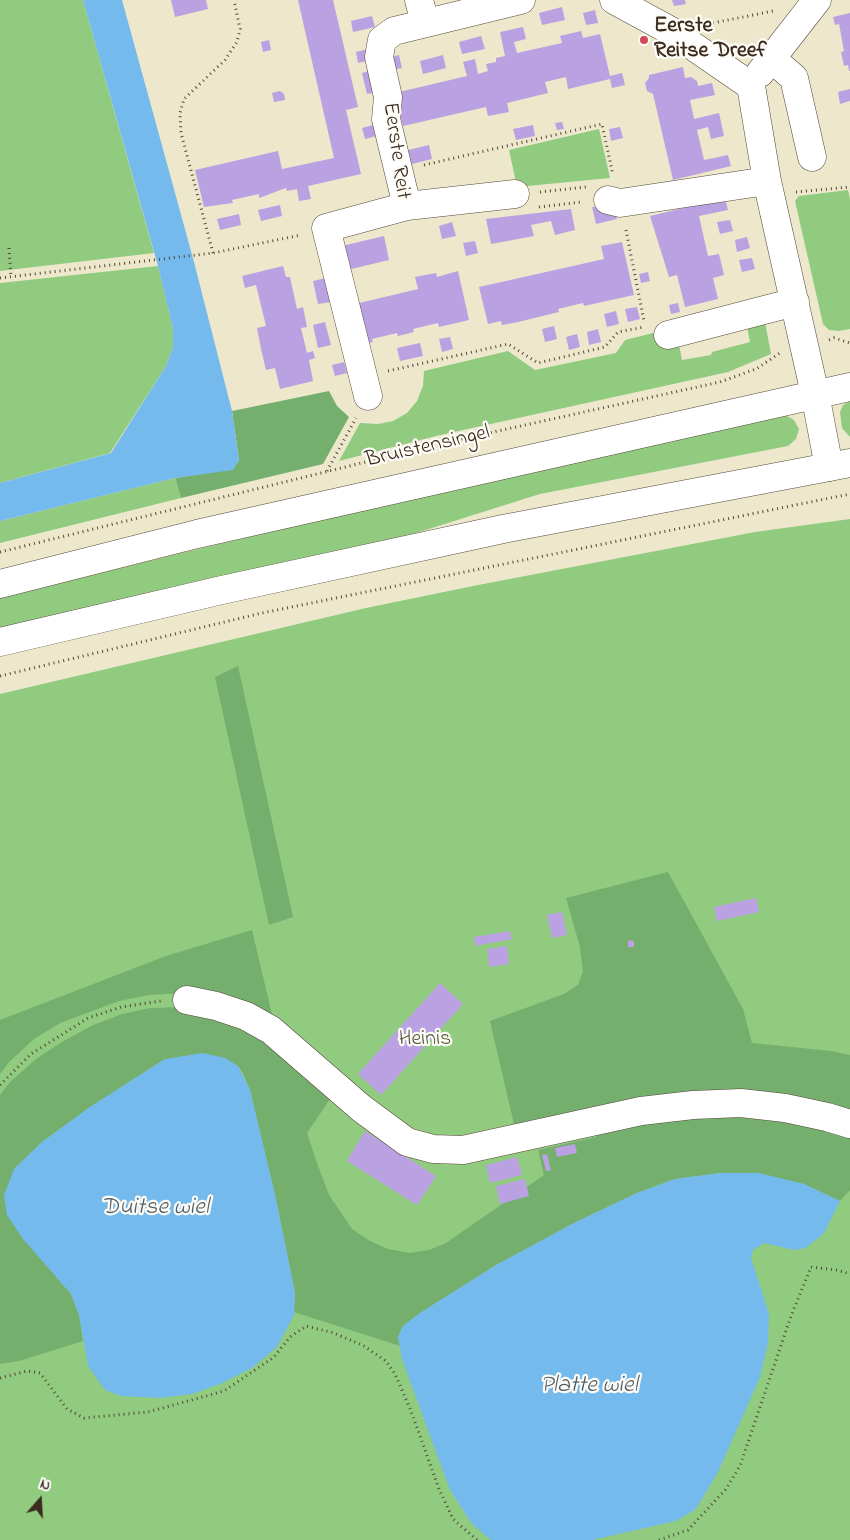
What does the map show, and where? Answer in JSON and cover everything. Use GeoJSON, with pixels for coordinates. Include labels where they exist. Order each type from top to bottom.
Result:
{"type":"FeatureCollection","features":[{"type":"Feature","properties":{"kind":"street","name":"Eerste Reit"},"geometry":{"type":"LineString","coordinates":[[326,228],[407,206],[386,119],[388,97],[379,57],[382,40],[422,12],[521,0]]}},
{"type":"Feature","properties":{"kind":"street"},"geometry":{"type":"LineString","coordinates":[[614,0],[671,31],[751,86]]}},
{"type":"Feature","properties":{"kind":"street"},"geometry":{"type":"LineString","coordinates":[[0,642],[222,590],[504,529],[839,465],[815,394],[796,302],[768,188],[751,86],[816,1]]}},
{"type":"Feature","properties":{"kind":"street"},"geometry":{"type":"LineString","coordinates":[[771,58],[794,78],[812,157]]}},
{"type":"Feature","properties":{"kind":"street"},"geometry":{"type":"LineString","coordinates":[[614,201],[768,188]]}},
{"type":"Feature","properties":{"kind":"street"},"geometry":{"type":"LineString","coordinates":[[407,206],[515,194]]}},
{"type":"Feature","properties":{"kind":"street"},"geometry":{"type":"LineString","coordinates":[[326,228],[366,386]]}},
{"type":"Feature","properties":{"kind":"street"},"geometry":{"type":"LineString","coordinates":[[668,335],[796,302]]}},
{"type":"Feature","properties":{"kind":"street","name":"Bruistensingel"},"geometry":{"type":"LineString","coordinates":[[0,584],[196,534],[850,387]]}},
{"type":"Feature","properties":{"kind":"street"},"geometry":{"type":"LineString","coordinates":[[187,1000],[224,1008],[246,1016],[271,1030],[360,1108],[407,1142],[433,1149],[463,1150],[641,1111],[693,1105],[740,1103],[785,1108],[828,1116],[850,1124]]}},
{"type":"Feature","properties":{"kind":"path"},"geometry":{"type":"LineString","coordinates":[[213,253],[181,134],[180,113],[184,99],[225,60],[237,42],[240,28],[234,0]]}},
{"type":"Feature","properties":{"kind":"path"},"geometry":{"type":"LineString","coordinates":[[671,31],[816,1]]}},
{"type":"Feature","properties":{"kind":"path"},"geometry":{"type":"LineString","coordinates":[[327,471],[366,386],[508,344],[538,363],[605,347],[618,332],[646,327],[614,201],[602,124],[398,171]]}},
{"type":"Feature","properties":{"kind":"path"},"geometry":{"type":"LineString","coordinates":[[515,194],[606,184],[614,201]]}},
{"type":"Feature","properties":{"kind":"path"},"geometry":{"type":"LineString","coordinates":[[768,188],[850,187]]}},
{"type":"Feature","properties":{"kind":"path"},"geometry":{"type":"LineString","coordinates":[[0,278],[213,253],[308,234],[326,228]]}},
{"type":"Feature","properties":{"kind":"path"},"geometry":{"type":"LineString","coordinates":[[9,248],[11,276]]}},
{"type":"Feature","properties":{"kind":"path","name":"Bruistensingel"},"geometry":{"type":"LineString","coordinates":[[0,552],[327,471],[720,382],[756,369],[787,348],[834,338],[850,343]]}},
{"type":"Feature","properties":{"kind":"path"},"geometry":{"type":"LineString","coordinates":[[0,676],[262,613],[850,494]]}},
{"type":"Feature","properties":{"kind":"path"},"geometry":{"type":"LineString","coordinates":[[0,1085],[31,1054],[88,1018],[121,1007],[152,1001],[187,1000]]}},
{"type":"Feature","properties":{"kind":"path"},"geometry":{"type":"LineString","coordinates":[[659,1540],[688,1530],[726,1489],[740,1466],[791,1316],[811,1267],[837,1270],[850,1274]]}},
{"type":"Feature","properties":{"kind":"path"},"geometry":{"type":"LineString","coordinates":[[0,1378],[27,1371],[40,1373],[67,1409],[84,1418],[108,1418],[148,1412],[224,1391],[274,1357],[290,1337],[306,1326],[334,1333],[364,1346],[386,1361],[404,1396],[439,1489],[453,1519],[477,1540]]}},
{"type":"Feature","properties":{"kind":"green space"},"geometry":{"type":"Polygon","coordinates":[[[0,0],[83,0],[154,253],[0,271],[0,0]]]}},
{"type":"Feature","properties":{"kind":"green space"},"geometry":{"type":"Polygon","coordinates":[[[599,129],[610,178],[517,187],[509,150],[599,129]]]}},
{"type":"Feature","properties":{"kind":"green space"},"geometry":{"type":"Polygon","coordinates":[[[848,190],[850,199],[850,329],[839,331],[829,330],[823,324],[795,201],[799,196],[848,190]]]}},
{"type":"Feature","properties":{"kind":"green space"},"geometry":{"type":"Polygon","coordinates":[[[158,266],[173,329],[173,347],[166,366],[110,453],[0,483],[0,283],[158,266]]]}},
{"type":"Feature","properties":{"kind":"green space"},"geometry":{"type":"Polygon","coordinates":[[[764,317],[771,354],[728,372],[436,436],[339,461],[360,423],[378,424],[393,421],[407,413],[417,401],[423,386],[424,371],[508,351],[535,370],[616,353],[625,340],[661,331],[678,340],[682,360],[711,355],[712,352],[750,342],[746,322],[764,317]]]}},
{"type":"Feature","properties":{"kind":"green space"},"geometry":{"type":"Polygon","coordinates":[[[329,391],[337,406],[349,417],[323,464],[181,498],[175,478],[233,469],[239,460],[232,411],[329,391]]]}},
{"type":"Feature","properties":{"kind":"green space"},"geometry":{"type":"Polygon","coordinates":[[[850,401],[850,437],[842,428],[840,412],[843,405],[850,401]]]}},
{"type":"Feature","properties":{"kind":"green space"},"geometry":{"type":"Polygon","coordinates":[[[785,415],[794,420],[799,429],[796,439],[788,446],[540,494],[413,534],[0,628],[0,598],[563,463],[785,415]]]}},
{"type":"Feature","properties":{"kind":"green space"},"geometry":{"type":"Polygon","coordinates":[[[175,478],[181,498],[0,543],[0,521],[175,478]]]}},
{"type":"Feature","properties":{"kind":"green space","name":"Heinis"},"geometry":{"type":"Polygon","coordinates":[[[850,519],[850,1540],[0,1540],[0,694],[366,608],[755,532],[850,519]]]}},
{"type":"Feature","properties":{"kind":"green space"},"geometry":{"type":"Polygon","coordinates":[[[238,666],[293,917],[269,925],[215,677],[238,666]]]}},
{"type":"Feature","properties":{"kind":"green space"},"geometry":{"type":"Polygon","coordinates":[[[668,872],[743,1009],[752,1043],[831,1051],[850,1055],[850,1117],[786,1100],[516,1133],[490,1021],[564,994],[578,985],[583,971],[580,947],[566,898],[668,872]]]}},
{"type":"Feature","properties":{"kind":"green space"},"geometry":{"type":"Polygon","coordinates":[[[252,930],[274,1023],[186,993],[149,995],[119,1001],[60,1023],[34,1039],[9,1062],[0,1074],[0,1020],[166,956],[252,930]]]}},
{"type":"Feature","properties":{"kind":"green space"},"geometry":{"type":"Polygon","coordinates":[[[186,1007],[243,1022],[332,1096],[307,1133],[317,1163],[329,1195],[352,1229],[370,1241],[388,1249],[410,1253],[429,1250],[446,1243],[544,1175],[538,1150],[596,1137],[595,1128],[740,1110],[850,1131],[850,1190],[840,1201],[804,1184],[720,1173],[675,1179],[637,1193],[576,1222],[496,1265],[420,1313],[403,1326],[398,1337],[400,1346],[294,1312],[295,1293],[276,1199],[250,1090],[243,1073],[238,1066],[165,1059],[90,1107],[42,1142],[14,1169],[56,1277],[71,1294],[79,1315],[83,1341],[19,1361],[0,1364],[0,1095],[10,1082],[36,1059],[91,1026],[122,1014],[150,1008],[186,1007]]]}},
{"type":"Feature","properties":{"kind":"water"},"geometry":{"type":"Polygon","coordinates":[[[83,0],[122,0],[194,262],[232,411],[239,460],[233,470],[175,478],[0,521],[0,483],[111,453],[166,366],[173,347],[173,329],[158,266],[83,0]]]}},
{"type":"Feature","properties":{"kind":"water","name":"Duitse wiel"},"geometry":{"type":"Polygon","coordinates":[[[203,1053],[225,1058],[238,1066],[250,1090],[276,1199],[295,1293],[294,1315],[277,1347],[252,1368],[220,1384],[192,1394],[160,1398],[121,1396],[105,1390],[88,1366],[79,1315],[71,1294],[23,1239],[7,1215],[4,1195],[14,1169],[42,1142],[90,1107],[165,1059],[203,1053]]]}},
{"type":"Feature","properties":{"kind":"water","name":"Platte wiel"},"geometry":{"type":"Polygon","coordinates":[[[720,1173],[759,1173],[804,1184],[840,1201],[824,1233],[806,1248],[794,1250],[764,1243],[753,1250],[751,1258],[769,1314],[768,1343],[760,1377],[718,1472],[696,1509],[676,1521],[592,1540],[491,1540],[472,1524],[450,1490],[402,1359],[398,1337],[403,1326],[420,1313],[496,1265],[576,1222],[637,1193],[675,1179],[720,1173]]]}},
{"type":"Feature","properties":{"kind":"building"},"geometry":{"type":"Polygon","coordinates":[[[171,0],[206,0],[208,9],[175,17],[171,0]]]}},
{"type":"Feature","properties":{"kind":"building"},"geometry":{"type":"Polygon","coordinates":[[[298,0],[333,0],[358,107],[346,110],[361,174],[308,186],[311,199],[299,201],[297,189],[287,191],[286,188],[259,198],[259,194],[232,200],[233,203],[204,207],[195,170],[278,151],[282,169],[334,158],[298,0]]]}},
{"type":"Feature","properties":{"kind":"building"},"geometry":{"type":"Polygon","coordinates":[[[672,0],[685,0],[686,4],[674,6],[672,0]]]}},
{"type":"Feature","properties":{"kind":"building"},"geometry":{"type":"Polygon","coordinates":[[[562,7],[565,20],[542,25],[539,13],[562,7]]]}},
{"type":"Feature","properties":{"kind":"building"},"geometry":{"type":"Polygon","coordinates":[[[595,10],[598,23],[586,25],[583,13],[595,10]]]}},
{"type":"Feature","properties":{"kind":"building"},"geometry":{"type":"Polygon","coordinates":[[[850,13],[849,71],[848,65],[844,66],[841,52],[844,51],[839,24],[835,25],[833,17],[850,13]]]}},
{"type":"Feature","properties":{"kind":"building"},"geometry":{"type":"Polygon","coordinates":[[[372,16],[375,27],[353,32],[351,21],[372,16]]]}},
{"type":"Feature","properties":{"kind":"building"},"geometry":{"type":"Polygon","coordinates":[[[523,27],[526,39],[514,42],[517,53],[562,43],[560,36],[581,31],[583,38],[600,34],[610,76],[622,73],[625,85],[612,88],[610,79],[568,89],[566,77],[545,82],[548,93],[507,103],[509,112],[488,116],[486,107],[403,126],[395,93],[467,76],[463,62],[475,59],[478,74],[488,71],[486,64],[496,62],[496,58],[505,56],[500,32],[523,27]]]}},
{"type":"Feature","properties":{"kind":"building"},"geometry":{"type":"Polygon","coordinates":[[[481,36],[485,49],[462,54],[459,42],[481,36]]]}},
{"type":"Feature","properties":{"kind":"building"},"geometry":{"type":"Polygon","coordinates":[[[269,40],[271,50],[263,52],[261,42],[269,40]]]}},
{"type":"Feature","properties":{"kind":"building"},"geometry":{"type":"Polygon","coordinates":[[[368,49],[371,60],[358,63],[356,52],[368,49]]]}},
{"type":"Feature","properties":{"kind":"building"},"geometry":{"type":"Polygon","coordinates":[[[399,55],[402,68],[390,70],[387,58],[399,55]]]}},
{"type":"Feature","properties":{"kind":"building"},"geometry":{"type":"Polygon","coordinates":[[[443,55],[446,68],[423,74],[420,61],[443,55]]]}},
{"type":"Feature","properties":{"kind":"building"},"geometry":{"type":"Polygon","coordinates":[[[683,67],[685,78],[691,77],[697,81],[698,86],[712,83],[715,95],[690,100],[694,119],[719,113],[724,136],[711,139],[708,127],[697,130],[704,160],[728,155],[731,166],[673,180],[653,94],[647,91],[645,83],[649,75],[683,67]]]}},
{"type":"Feature","properties":{"kind":"building"},"geometry":{"type":"Polygon","coordinates":[[[373,70],[378,92],[367,94],[362,73],[373,70]]]}},
{"type":"Feature","properties":{"kind":"building"},"geometry":{"type":"Polygon","coordinates":[[[850,89],[850,101],[840,104],[838,92],[850,89]]]}},
{"type":"Feature","properties":{"kind":"building"},"geometry":{"type":"Polygon","coordinates":[[[280,91],[284,94],[285,100],[274,102],[272,93],[280,91]]]}},
{"type":"Feature","properties":{"kind":"building"},"geometry":{"type":"Polygon","coordinates":[[[562,122],[564,129],[557,130],[555,123],[562,122]]]}},
{"type":"Feature","properties":{"kind":"building"},"geometry":{"type":"Polygon","coordinates":[[[373,125],[376,136],[365,139],[362,128],[373,125]]]}},
{"type":"Feature","properties":{"kind":"building"},"geometry":{"type":"Polygon","coordinates":[[[533,125],[535,136],[516,140],[513,129],[533,125]]]}},
{"type":"Feature","properties":{"kind":"building"},"geometry":{"type":"Polygon","coordinates":[[[620,127],[623,138],[611,141],[609,129],[620,127]]]}},
{"type":"Feature","properties":{"kind":"building"},"geometry":{"type":"Polygon","coordinates":[[[429,145],[432,159],[412,164],[408,150],[429,145]]]}},
{"type":"Feature","properties":{"kind":"building"},"geometry":{"type":"Polygon","coordinates":[[[725,198],[728,210],[699,216],[708,256],[719,254],[724,275],[713,278],[718,299],[685,307],[677,275],[669,277],[650,216],[725,198]]]}},
{"type":"Feature","properties":{"kind":"building"},"geometry":{"type":"Polygon","coordinates":[[[280,205],[282,216],[261,221],[258,210],[280,205]]]}},
{"type":"Feature","properties":{"kind":"building"},"geometry":{"type":"Polygon","coordinates":[[[614,205],[617,219],[596,224],[592,207],[614,205]]]}},
{"type":"Feature","properties":{"kind":"building"},"geometry":{"type":"Polygon","coordinates":[[[571,209],[575,230],[555,235],[551,221],[531,225],[534,236],[491,244],[486,219],[571,209]]]}},
{"type":"Feature","properties":{"kind":"building"},"geometry":{"type":"Polygon","coordinates":[[[239,214],[241,225],[220,230],[217,219],[239,214]]]}},
{"type":"Feature","properties":{"kind":"building"},"geometry":{"type":"Polygon","coordinates":[[[730,220],[733,231],[720,234],[717,222],[730,220]]]}},
{"type":"Feature","properties":{"kind":"building"},"geometry":{"type":"Polygon","coordinates":[[[452,222],[456,236],[442,239],[439,226],[452,222]]]}},
{"type":"Feature","properties":{"kind":"building"},"geometry":{"type":"Polygon","coordinates":[[[384,236],[389,260],[347,270],[342,246],[384,236]]]}},
{"type":"Feature","properties":{"kind":"building"},"geometry":{"type":"Polygon","coordinates":[[[747,237],[750,248],[737,252],[735,240],[747,237]]]}},
{"type":"Feature","properties":{"kind":"building"},"geometry":{"type":"Polygon","coordinates":[[[475,241],[478,253],[466,256],[463,243],[475,241]]]}},
{"type":"Feature","properties":{"kind":"building"},"geometry":{"type":"Polygon","coordinates":[[[622,242],[634,295],[584,306],[583,303],[558,309],[559,312],[518,322],[502,325],[501,321],[488,324],[479,287],[604,259],[601,246],[622,242]]]}},
{"type":"Feature","properties":{"kind":"building"},"geometry":{"type":"Polygon","coordinates":[[[752,258],[755,269],[742,272],[739,260],[752,258]]]}},
{"type":"Feature","properties":{"kind":"building"},"geometry":{"type":"Polygon","coordinates":[[[283,266],[286,277],[290,277],[297,309],[303,307],[307,327],[301,328],[307,353],[313,351],[315,358],[309,360],[313,381],[280,389],[275,368],[266,370],[261,349],[257,328],[266,326],[256,285],[245,288],[242,276],[283,266]]]}},
{"type":"Feature","properties":{"kind":"building"},"geometry":{"type":"Polygon","coordinates":[[[458,271],[469,320],[439,327],[438,323],[413,329],[414,332],[398,336],[397,333],[372,339],[373,342],[364,344],[355,304],[418,289],[415,277],[436,273],[437,277],[458,271]]]}},
{"type":"Feature","properties":{"kind":"building"},"geometry":{"type":"Polygon","coordinates":[[[648,272],[650,281],[641,283],[639,274],[648,272]]]}},
{"type":"Feature","properties":{"kind":"building"},"geometry":{"type":"Polygon","coordinates":[[[326,278],[331,302],[318,304],[313,281],[326,278]]]}},
{"type":"Feature","properties":{"kind":"building"},"geometry":{"type":"Polygon","coordinates":[[[678,303],[680,312],[671,314],[669,305],[678,303]]]}},
{"type":"Feature","properties":{"kind":"building"},"geometry":{"type":"Polygon","coordinates":[[[637,307],[640,319],[628,322],[625,309],[637,307]]]}},
{"type":"Feature","properties":{"kind":"building"},"geometry":{"type":"Polygon","coordinates":[[[616,311],[619,324],[607,327],[604,314],[616,311]]]}},
{"type":"Feature","properties":{"kind":"building"},"geometry":{"type":"Polygon","coordinates":[[[325,322],[331,345],[318,348],[313,325],[325,322]]]}},
{"type":"Feature","properties":{"kind":"building"},"geometry":{"type":"Polygon","coordinates":[[[554,326],[557,339],[545,342],[542,329],[554,326]]]}},
{"type":"Feature","properties":{"kind":"building"},"geometry":{"type":"Polygon","coordinates":[[[598,329],[601,342],[589,345],[587,332],[598,329]]]}},
{"type":"Feature","properties":{"kind":"building"},"geometry":{"type":"Polygon","coordinates":[[[577,334],[580,347],[569,350],[566,337],[577,334]]]}},
{"type":"Feature","properties":{"kind":"building"},"geometry":{"type":"Polygon","coordinates":[[[450,337],[453,349],[442,352],[439,339],[450,337]]]}},
{"type":"Feature","properties":{"kind":"building"},"geometry":{"type":"Polygon","coordinates":[[[420,343],[423,356],[400,361],[397,348],[420,343]]]}},
{"type":"Feature","properties":{"kind":"building"},"geometry":{"type":"Polygon","coordinates":[[[344,362],[347,373],[335,376],[332,365],[344,362]]]}},
{"type":"Feature","properties":{"kind":"building"},"geometry":{"type":"Polygon","coordinates":[[[756,898],[759,912],[717,921],[714,907],[756,898]]]}},
{"type":"Feature","properties":{"kind":"building"},"geometry":{"type":"Polygon","coordinates":[[[562,912],[567,935],[552,938],[547,915],[562,912]]]}},
{"type":"Feature","properties":{"kind":"building"},"geometry":{"type":"Polygon","coordinates":[[[510,931],[512,939],[475,946],[474,937],[510,931]]]}},
{"type":"Feature","properties":{"kind":"building"},"geometry":{"type":"Polygon","coordinates":[[[628,940],[634,941],[634,947],[628,947],[628,940]]]}},
{"type":"Feature","properties":{"kind":"building"},"geometry":{"type":"Polygon","coordinates":[[[507,946],[509,964],[489,967],[487,949],[507,946]]]}},
{"type":"Feature","properties":{"kind":"building"},"geometry":{"type":"Polygon","coordinates":[[[440,983],[463,1004],[381,1095],[358,1074],[440,983]]]}},
{"type":"Feature","properties":{"kind":"building"},"geometry":{"type":"Polygon","coordinates":[[[365,1131],[436,1176],[417,1205],[347,1161],[365,1131]]]}},
{"type":"Feature","properties":{"kind":"building"},"geometry":{"type":"Polygon","coordinates":[[[575,1144],[577,1153],[557,1157],[555,1148],[575,1144]]]}},
{"type":"Feature","properties":{"kind":"building"},"geometry":{"type":"Polygon","coordinates":[[[547,1154],[551,1170],[546,1171],[542,1155],[547,1154]]]}},
{"type":"Feature","properties":{"kind":"building"},"geometry":{"type":"Polygon","coordinates":[[[517,1157],[522,1175],[490,1183],[486,1165],[517,1157]]]}},
{"type":"Feature","properties":{"kind":"building"},"geometry":{"type":"Polygon","coordinates":[[[525,1179],[529,1196],[500,1204],[496,1186],[525,1179]]]}},
{"type":"Feature","properties":{"kind":"place","name":"Eerste Reitse Dreef"},"geometry":{"type":"Point","coordinates":[644,40]}}]}
